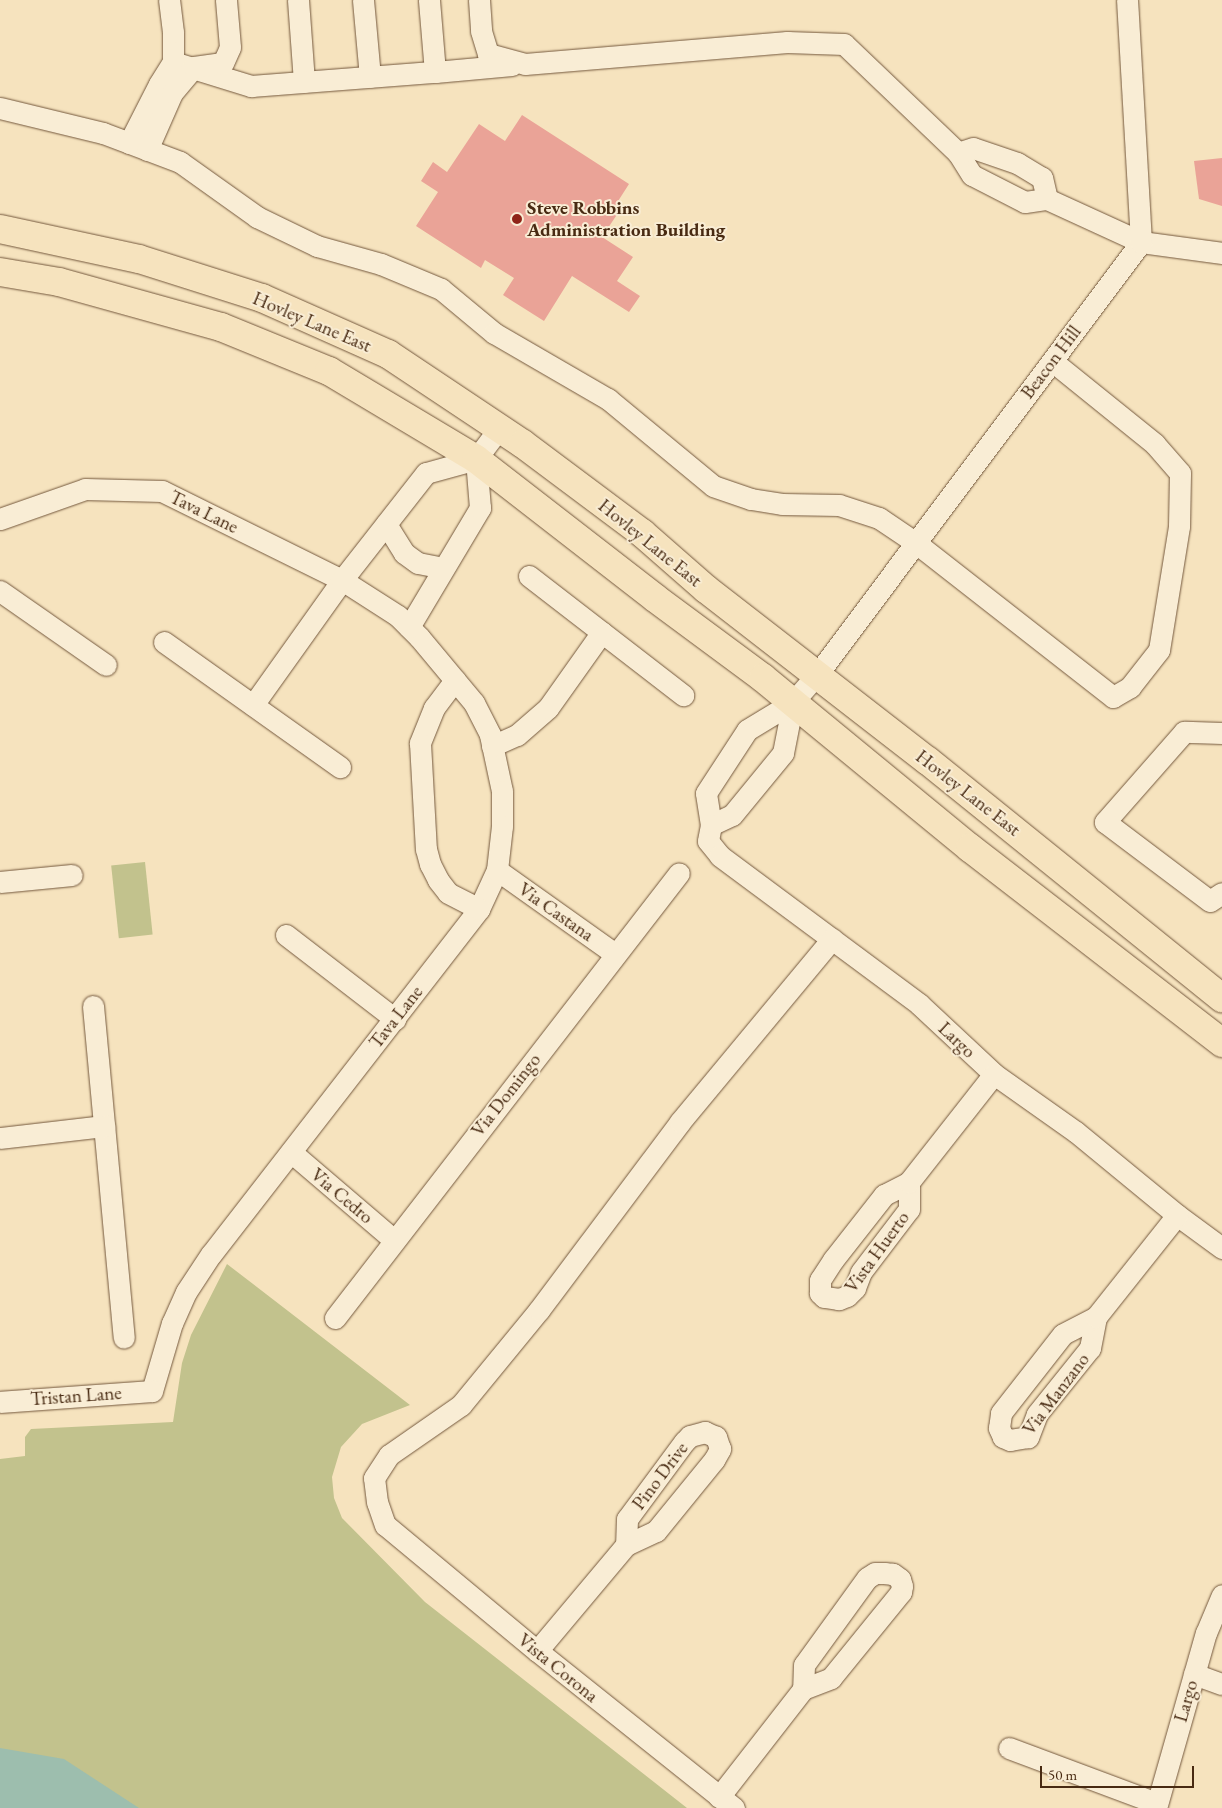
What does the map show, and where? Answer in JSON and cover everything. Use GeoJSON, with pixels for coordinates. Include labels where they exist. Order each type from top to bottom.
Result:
{"type":"FeatureCollection","features":[{"type":"Feature","properties":{"kind":"main road","name":"Hovley Lane East"},"geometry":{"type":"LineString","coordinates":[[0,229],[139,259],[262,298],[388,354],[499,428],[642,533],[706,589],[936,767],[1222,998]]}},
{"type":"Feature","properties":{"kind":"main road","name":"Hovley Lane East"},"geometry":{"type":"LineString","coordinates":[[0,272],[59,282],[221,327],[329,371],[476,459],[793,702],[970,848],[1222,1043]]}},
{"type":"Feature","properties":{"kind":"street"},"geometry":{"type":"LineString","coordinates":[[138,146],[159,84],[173,62],[173,32],[169,0]]}},
{"type":"Feature","properties":{"kind":"street"},"geometry":{"type":"LineString","coordinates":[[138,146],[172,93],[194,67],[223,63],[230,47],[226,0]]}},
{"type":"Feature","properties":{"kind":"street"},"geometry":{"type":"LineString","coordinates":[[298,0],[304,82]]}},
{"type":"Feature","properties":{"kind":"street"},"geometry":{"type":"LineString","coordinates":[[363,0],[370,77]]}},
{"type":"Feature","properties":{"kind":"street"},"geometry":{"type":"LineString","coordinates":[[429,0],[435,72]]}},
{"type":"Feature","properties":{"kind":"street"},"geometry":{"type":"LineString","coordinates":[[479,0],[481,31],[488,54],[525,64]]}},
{"type":"Feature","properties":{"kind":"street"},"geometry":{"type":"LineString","coordinates":[[1126,0],[1141,242]]}},
{"type":"Feature","properties":{"kind":"street"},"geometry":{"type":"LineString","coordinates":[[173,62],[251,86],[787,42],[844,44],[958,153],[972,174],[1025,202],[1047,199],[1141,242],[1222,253]]}},
{"type":"Feature","properties":{"kind":"street"},"geometry":{"type":"LineString","coordinates":[[0,108],[103,133],[180,162],[257,218],[316,246],[381,264],[441,289],[494,333],[608,399],[713,486],[751,499],[782,504],[839,505],[879,518],[916,543],[1113,696],[1130,688],[1159,650],[1179,526],[1180,473],[1155,444],[1052,361]]}},
{"type":"Feature","properties":{"kind":"street"},"geometry":{"type":"LineString","coordinates":[[958,153],[973,148],[1017,163],[1042,178],[1047,199]]}},
{"type":"Feature","properties":{"kind":"street","name":"Beacon Hill"},"geometry":{"type":"LineString","coordinates":[[816,676],[1141,242]]}},
{"type":"Feature","properties":{"kind":"street"},"geometry":{"type":"LineString","coordinates":[[253,705],[342,580],[426,473],[476,459],[499,428]]}},
{"type":"Feature","properties":{"kind":"street"},"geometry":{"type":"LineString","coordinates":[[410,627],[480,508],[476,459]]}},
{"type":"Feature","properties":{"kind":"street","name":"Tava Lane"},"geometry":{"type":"LineString","coordinates":[[1,517],[85,489],[162,491],[342,580],[398,616],[410,627],[474,703],[490,735],[502,791],[502,826],[497,870],[479,909],[291,1152],[234,1222],[186,1292],[172,1323],[152,1391]]}},
{"type":"Feature","properties":{"kind":"street"},"geometry":{"type":"LineString","coordinates":[[386,524],[404,554],[418,563],[444,568]]}},
{"type":"Feature","properties":{"kind":"street"},"geometry":{"type":"LineString","coordinates":[[529,576],[683,695]]}},
{"type":"Feature","properties":{"kind":"street"},"geometry":{"type":"LineString","coordinates":[[0,591],[106,665]]}},
{"type":"Feature","properties":{"kind":"street"},"geometry":{"type":"LineString","coordinates":[[492,746],[517,735],[548,708],[602,632]]}},
{"type":"Feature","properties":{"kind":"street"},"geometry":{"type":"LineString","coordinates":[[164,642],[340,767]]}},
{"type":"Feature","properties":{"kind":"street","name":"Largo"},"geometry":{"type":"LineString","coordinates":[[816,676],[793,702],[747,730],[706,794],[711,825],[708,841],[720,856],[919,1004],[994,1074],[1076,1132],[1177,1215],[1222,1248]]}},
{"type":"Feature","properties":{"kind":"street"},"geometry":{"type":"LineString","coordinates":[[455,680],[434,708],[420,743],[426,849],[430,864],[438,880],[448,892],[479,909]]}},
{"type":"Feature","properties":{"kind":"street"},"geometry":{"type":"LineString","coordinates":[[711,825],[732,815],[783,753],[793,702]]}},
{"type":"Feature","properties":{"kind":"street"},"geometry":{"type":"LineString","coordinates":[[1220,897],[1210,901],[1106,822],[1184,732],[1222,733]]}},
{"type":"Feature","properties":{"kind":"street","name":"Via Castana"},"geometry":{"type":"LineString","coordinates":[[497,870],[615,954]]}},
{"type":"Feature","properties":{"kind":"street","name":"Via Domingo"},"geometry":{"type":"LineString","coordinates":[[335,1318],[679,873]]}},
{"type":"Feature","properties":{"kind":"street"},"geometry":{"type":"LineString","coordinates":[[0,882],[72,875]]}},
{"type":"Feature","properties":{"kind":"street"},"geometry":{"type":"LineString","coordinates":[[286,936],[395,1019]]}},
{"type":"Feature","properties":{"kind":"street","name":"Vista Corona"},"geometry":{"type":"LineString","coordinates":[[727,1802],[537,1651],[385,1525],[377,1502],[374,1478],[388,1455],[462,1405],[539,1310],[680,1122],[832,939]]}},
{"type":"Feature","properties":{"kind":"street"},"geometry":{"type":"LineString","coordinates":[[93,1006],[124,1338]]}},
{"type":"Feature","properties":{"kind":"street","name":"Vista Huerto"},"geometry":{"type":"LineString","coordinates":[[909,1182],[909,1209],[861,1272],[856,1288],[847,1296],[839,1299],[824,1297],[820,1293],[820,1280],[833,1260],[884,1195],[909,1182],[994,1074]]}},
{"type":"Feature","properties":{"kind":"street"},"geometry":{"type":"LineString","coordinates":[[0,1138],[104,1126]]}},
{"type":"Feature","properties":{"kind":"street","name":"Via Cedro"},"geometry":{"type":"LineString","coordinates":[[291,1152],[394,1240]]}},
{"type":"Feature","properties":{"kind":"street","name":"Via Manzano"},"geometry":{"type":"LineString","coordinates":[[1096,1317],[1090,1348],[1037,1414],[1028,1437],[1010,1440],[1003,1437],[999,1428],[1000,1414],[1063,1334],[1096,1317],[1177,1215]]}},
{"type":"Feature","properties":{"kind":"street","name":"Tristan Lane"},"geometry":{"type":"LineString","coordinates":[[0,1402],[152,1391]]}},
{"type":"Feature","properties":{"kind":"street","name":"Pino Drive"},"geometry":{"type":"LineString","coordinates":[[537,1651],[626,1545],[656,1532],[714,1460],[720,1449],[716,1437],[705,1432],[690,1436],[684,1442],[627,1519],[626,1545]]}},
{"type":"Feature","properties":{"kind":"street"},"geometry":{"type":"LineString","coordinates":[[727,1802],[803,1689],[804,1665],[867,1578],[875,1573],[884,1573],[893,1574],[900,1579],[901,1592],[831,1678],[803,1689]]}},
{"type":"Feature","properties":{"kind":"street","name":"Largo"},"geometry":{"type":"LineString","coordinates":[[1156,1805],[1194,1674],[1214,1636],[1222,1595]]}},
{"type":"Feature","properties":{"kind":"street"},"geometry":{"type":"LineString","coordinates":[[1194,1674],[1222,1684]]}},
{"type":"Feature","properties":{"kind":"street"},"geometry":{"type":"LineString","coordinates":[[1009,1748],[1156,1805]]}},
{"type":"Feature","properties":{"kind":"green space"},"geometry":{"type":"Polygon","coordinates":[[[145,862],[153,935],[119,938],[111,866],[145,862]]]}},
{"type":"Feature","properties":{"kind":"green space"},"geometry":{"type":"Polygon","coordinates":[[[227,1264],[410,1405],[362,1424],[341,1447],[332,1477],[334,1498],[342,1518],[425,1602],[687,1808],[0,1808],[0,1459],[25,1456],[25,1437],[31,1429],[173,1422],[182,1363],[191,1335],[227,1264]]]}},
{"type":"Feature","properties":{"kind":"shaded area"},"geometry":{"type":"Polygon","coordinates":[[[0,1748],[64,1759],[139,1808],[0,1808],[0,1748]]]}},
{"type":"Feature","properties":{"kind":"building","name":"Steve Robbins Administration Building"},"geometry":{"type":"Polygon","coordinates":[[[522,115],[629,184],[613,209],[618,213],[602,237],[633,257],[617,281],[640,296],[629,312],[572,276],[544,321],[503,295],[514,278],[485,260],[481,268],[416,226],[438,192],[421,181],[433,162],[447,172],[479,124],[505,141],[522,115]]]}},
{"type":"Feature","properties":{"kind":"building"},"geometry":{"type":"Polygon","coordinates":[[[1222,158],[1222,206],[1199,199],[1194,161],[1222,158]]]}},
{"type":"Feature","properties":{"kind":"place","name":"Steve Robbins Administration Building"},"geometry":{"type":"Point","coordinates":[517,219]}}]}
